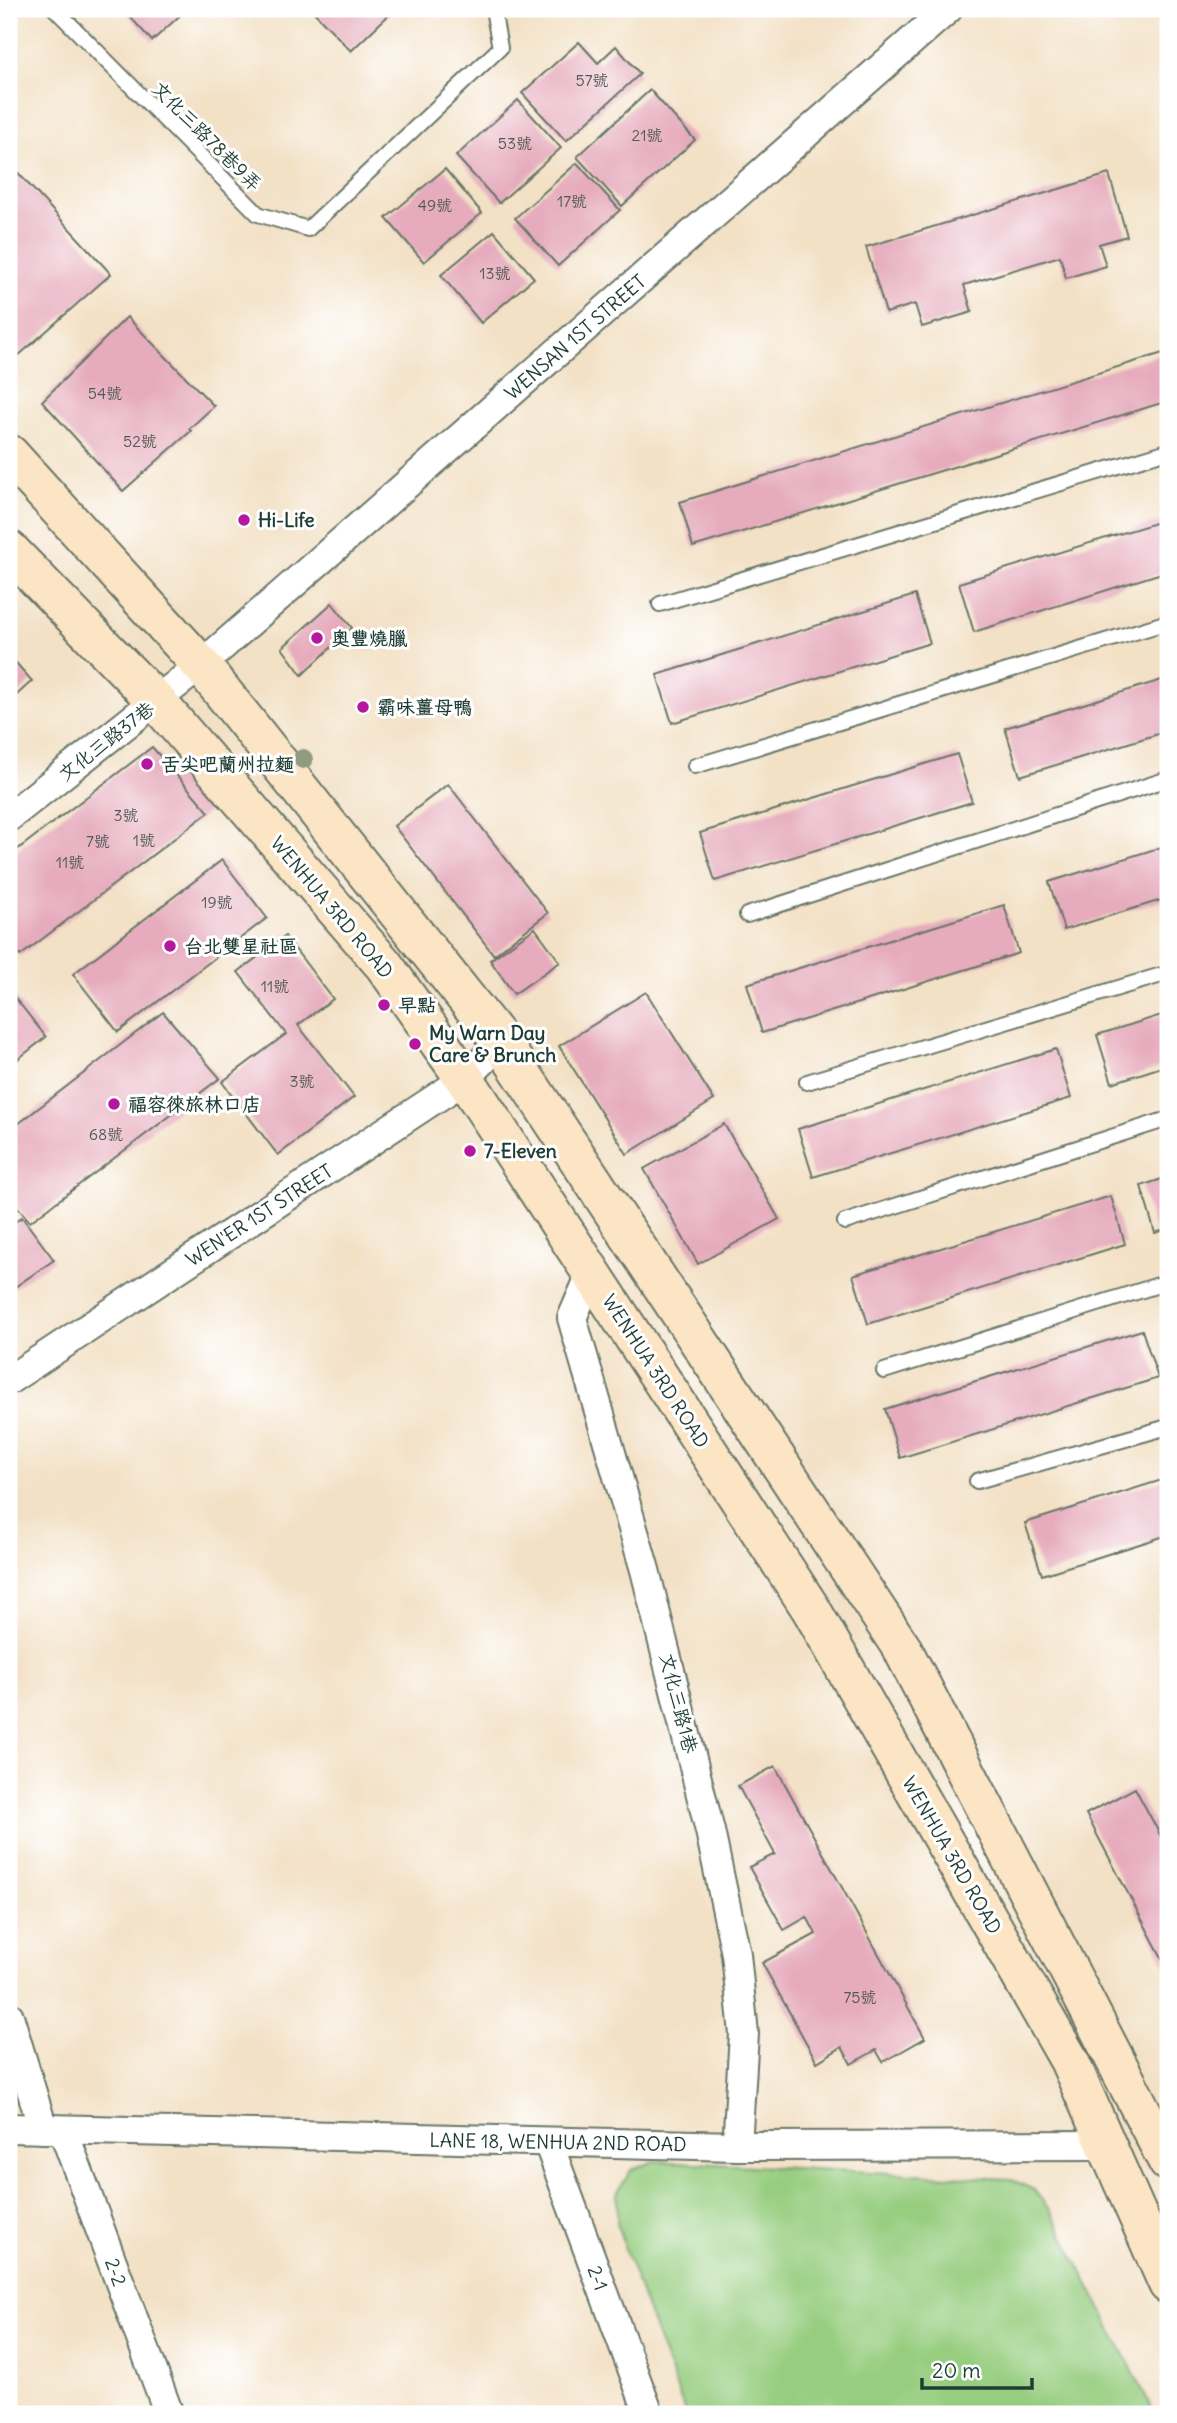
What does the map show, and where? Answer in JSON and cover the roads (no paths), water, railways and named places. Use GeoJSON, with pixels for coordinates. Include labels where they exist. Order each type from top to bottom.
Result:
{"type":"FeatureCollection","features":[{"type":"Feature","properties":{"kind":"street","name":"WENSAN 1ST STREET"},"geometry":{"type":"LineString","coordinates":[[201,665],[948,9]]}},
{"type":"Feature","properties":{"kind":"street","name":"WENHUA 3RD ROAD"},"geometry":{"type":"LineString","coordinates":[[9,454],[201,665],[501,1042],[903,1650],[1143,2140],[1168,2284]]}},
{"type":"Feature","properties":{"kind":"street","name":"WENHUA 3RD ROAD"},"geometry":{"type":"LineString","coordinates":[[9,550],[157,702],[384,965],[465,1079],[811,1609],[1069,2060],[1143,2140]]}},
{"type":"Feature","properties":{"kind":"street","name":"文化三路37巷"},"geometry":{"type":"LineString","coordinates":[[9,817],[201,665]]}},
{"type":"Feature","properties":{"kind":"street","name":"WEN'ER 1ST STREET"},"geometry":{"type":"LineString","coordinates":[[9,1380],[465,1079],[501,1042]]}},
{"type":"Feature","properties":{"kind":"street","name":"文化三路1巷"},"geometry":{"type":"LineString","coordinates":[[592,1272],[572,1318],[652,1596],[710,1831],[736,1954],[744,2034],[737,2146]]}},
{"type":"Feature","properties":{"kind":"street","name":"2-2"},"geometry":{"type":"LineString","coordinates":[[9,2016],[169,2414]]}},
{"type":"Feature","properties":{"kind":"street","name":"LANE 18, WENHUA 2ND ROAD"},"geometry":{"type":"LineString","coordinates":[[9,2128],[737,2146],[1143,2140]]}},
{"type":"Feature","properties":{"kind":"street","name":"2-1"},"geometry":{"type":"LineString","coordinates":[[548,2142],[649,2414]]}},
{"type":"Feature","properties":{"kind":"lane","name":"文化三路78巷9弄"},"geometry":{"type":"LineString","coordinates":[[55,9],[258,215],[308,229],[500,48],[493,9]]}},
{"type":"Feature","properties":{"kind":"lane"},"geometry":{"type":"LineString","coordinates":[[660,604],[1168,451]]}},
{"type":"Feature","properties":{"kind":"lane"},"geometry":{"type":"LineString","coordinates":[[695,766],[1168,622]]}},
{"type":"Feature","properties":{"kind":"lane"},"geometry":{"type":"LineString","coordinates":[[747,915],[1168,779]]}},
{"type":"Feature","properties":{"kind":"lane"},"geometry":{"type":"LineString","coordinates":[[807,1082],[1168,973]]}},
{"type":"Feature","properties":{"kind":"lane"},"geometry":{"type":"LineString","coordinates":[[845,1222],[1168,1119]]}},
{"type":"Feature","properties":{"kind":"lane"},"geometry":{"type":"LineString","coordinates":[[884,1371],[1168,1282]]}},
{"type":"Feature","properties":{"kind":"lane"},"geometry":{"type":"LineString","coordinates":[[977,1480],[1168,1427]]}},
{"type":"Feature","properties":{"kind":"place","name":"Hi-Life"},"geometry":{"type":"Point","coordinates":[244,520]}},
{"type":"Feature","properties":{"kind":"place","name":"奧豐燒臘"},"geometry":{"type":"Point","coordinates":[317,638]}},
{"type":"Feature","properties":{"kind":"place","name":"霸味薑母鴨"},"geometry":{"type":"Point","coordinates":[363,707]}},
{"type":"Feature","properties":{"kind":"place","name":"舌尖吧蘭州拉麵"},"geometry":{"type":"Point","coordinates":[147,764]}},
{"type":"Feature","properties":{"kind":"place","name":"台北雙星社區"},"geometry":{"type":"Point","coordinates":[170,946]}},
{"type":"Feature","properties":{"kind":"place","name":"早點"},"geometry":{"type":"Point","coordinates":[384,1005]}},
{"type":"Feature","properties":{"kind":"place","name":"My Warn Day Care & Brunch"},"geometry":{"type":"Point","coordinates":[415,1044]}},
{"type":"Feature","properties":{"kind":"place","name":"福容徠旅林口店"},"geometry":{"type":"Point","coordinates":[114,1104]}},
{"type":"Feature","properties":{"kind":"place","name":"7-Eleven"},"geometry":{"type":"Point","coordinates":[470,1151]}}]}
